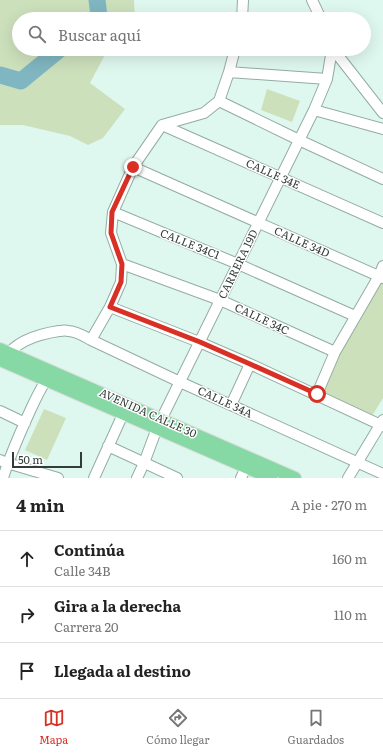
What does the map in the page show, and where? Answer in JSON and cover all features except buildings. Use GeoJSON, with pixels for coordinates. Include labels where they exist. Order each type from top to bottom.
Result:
{"type":"FeatureCollection","features":[{"type":"Feature","properties":{"kind":"main road","name":"AVENIDA CALLE 30"},"geometry":{"type":"LineString","coordinates":[[3,356],[46,380],[123,414],[160,424],[244,473],[271,478]]}},
{"type":"Feature","properties":{"kind":"main road","name":"AVENIDA CALLE 30"},"geometry":{"type":"LineString","coordinates":[[3,356],[160,424],[295,478]]}},
{"type":"Feature","properties":{"kind":"street"},"geometry":{"type":"LineString","coordinates":[[242,12],[243,0]]}},
{"type":"Feature","properties":{"kind":"street"},"geometry":{"type":"LineString","coordinates":[[312,0],[318,12]]}},
{"type":"Feature","properties":{"kind":"street"},"geometry":{"type":"LineString","coordinates":[[91,340],[110,307],[121,282],[122,264],[111,233],[112,212],[133,167],[162,125],[204,113],[219,101],[233,56]]}},
{"type":"Feature","properties":{"kind":"street","name":"CARRERA 19D"},"geometry":{"type":"LineString","coordinates":[[137,478],[180,382],[314,110],[327,79],[332,56]]}},
{"type":"Feature","properties":{"kind":"street"},"geometry":{"type":"LineString","coordinates":[[338,56],[383,113]]}},
{"type":"Feature","properties":{"kind":"street"},"geometry":{"type":"LineString","coordinates":[[229,72],[327,79]]}},
{"type":"Feature","properties":{"kind":"street"},"geometry":{"type":"LineString","coordinates":[[219,101],[383,179]]}},
{"type":"Feature","properties":{"kind":"street"},"geometry":{"type":"LineString","coordinates":[[314,110],[383,129]]}},
{"type":"Feature","properties":{"kind":"street","name":"CALLE 34E"},"geometry":{"type":"LineString","coordinates":[[162,125],[383,223]]}},
{"type":"Feature","properties":{"kind":"street","name":"CALLE 34D"},"geometry":{"type":"LineString","coordinates":[[133,167],[381,277]]}},
{"type":"Feature","properties":{"kind":"street","name":"CALLE 34C1"},"geometry":{"type":"LineString","coordinates":[[112,212],[238,264],[355,316]]}},
{"type":"Feature","properties":{"kind":"street","name":"CALLE 34C"},"geometry":{"type":"LineString","coordinates":[[122,264],[220,300],[334,352]]}},
{"type":"Feature","properties":{"kind":"street"},"geometry":{"type":"LineString","coordinates":[[317,394],[334,352],[355,316],[381,277],[383,266]]}},
{"type":"Feature","properties":{"kind":"street"},"geometry":{"type":"LineString","coordinates":[[110,307],[200,342],[382,423],[348,478]]}},
{"type":"Feature","properties":{"kind":"street","name":"CALLE 34A"},"geometry":{"type":"LineString","coordinates":[[3,356],[27,340],[40,335],[68,330],[81,334],[180,382],[383,474]]}},
{"type":"Feature","properties":{"kind":"street"},"geometry":{"type":"LineString","coordinates":[[231,405],[250,364]]}},
{"type":"Feature","properties":{"kind":"street"},"geometry":{"type":"LineString","coordinates":[[3,478],[4,462],[46,380]]}},
{"type":"Feature","properties":{"kind":"street"},"geometry":{"type":"LineString","coordinates":[[0,411],[25,423]]}},
{"type":"Feature","properties":{"kind":"street"},"geometry":{"type":"LineString","coordinates":[[94,478],[123,414]]}},
{"type":"Feature","properties":{"kind":"street"},"geometry":{"type":"LineString","coordinates":[[108,446],[178,478]]}},
{"type":"Feature","properties":{"kind":"street"},"geometry":{"type":"LineString","coordinates":[[4,462],[58,478]]}},
{"type":"Feature","properties":{"kind":"green space"},"geometry":{"type":"Polygon","coordinates":[[[0,0],[134,0],[135,12],[12,12],[12,56],[104,56],[90,83],[125,109],[103,138],[88,145],[70,136],[23,125],[0,125],[0,0]]]}},
{"type":"Feature","properties":{"kind":"green space"},"geometry":{"type":"Polygon","coordinates":[[[267,89],[300,101],[292,122],[261,110],[267,89]]]}},
{"type":"Feature","properties":{"kind":"green space"},"geometry":{"type":"Polygon","coordinates":[[[376,280],[383,283],[383,398],[372,416],[320,390],[376,280]]]}},
{"type":"Feature","properties":{"kind":"green space"},"geometry":{"type":"Polygon","coordinates":[[[44,409],[66,418],[47,460],[25,450],[44,409]]]}},
{"type":"Feature","properties":{"kind":"waterway"},"geometry":{"type":"LineString","coordinates":[[97,0],[98,12]]}},
{"type":"Feature","properties":{"kind":"waterway"},"geometry":{"type":"LineString","coordinates":[[0,75],[21,81],[51,56]]}},
{"type":"Feature","properties":{"kind":"route"},"geometry":{"type":"LineString","coordinates":[[133,167],[112,212],[111,233],[122,264],[121,282],[110,307],[200,342],[317,394]]}}]}
